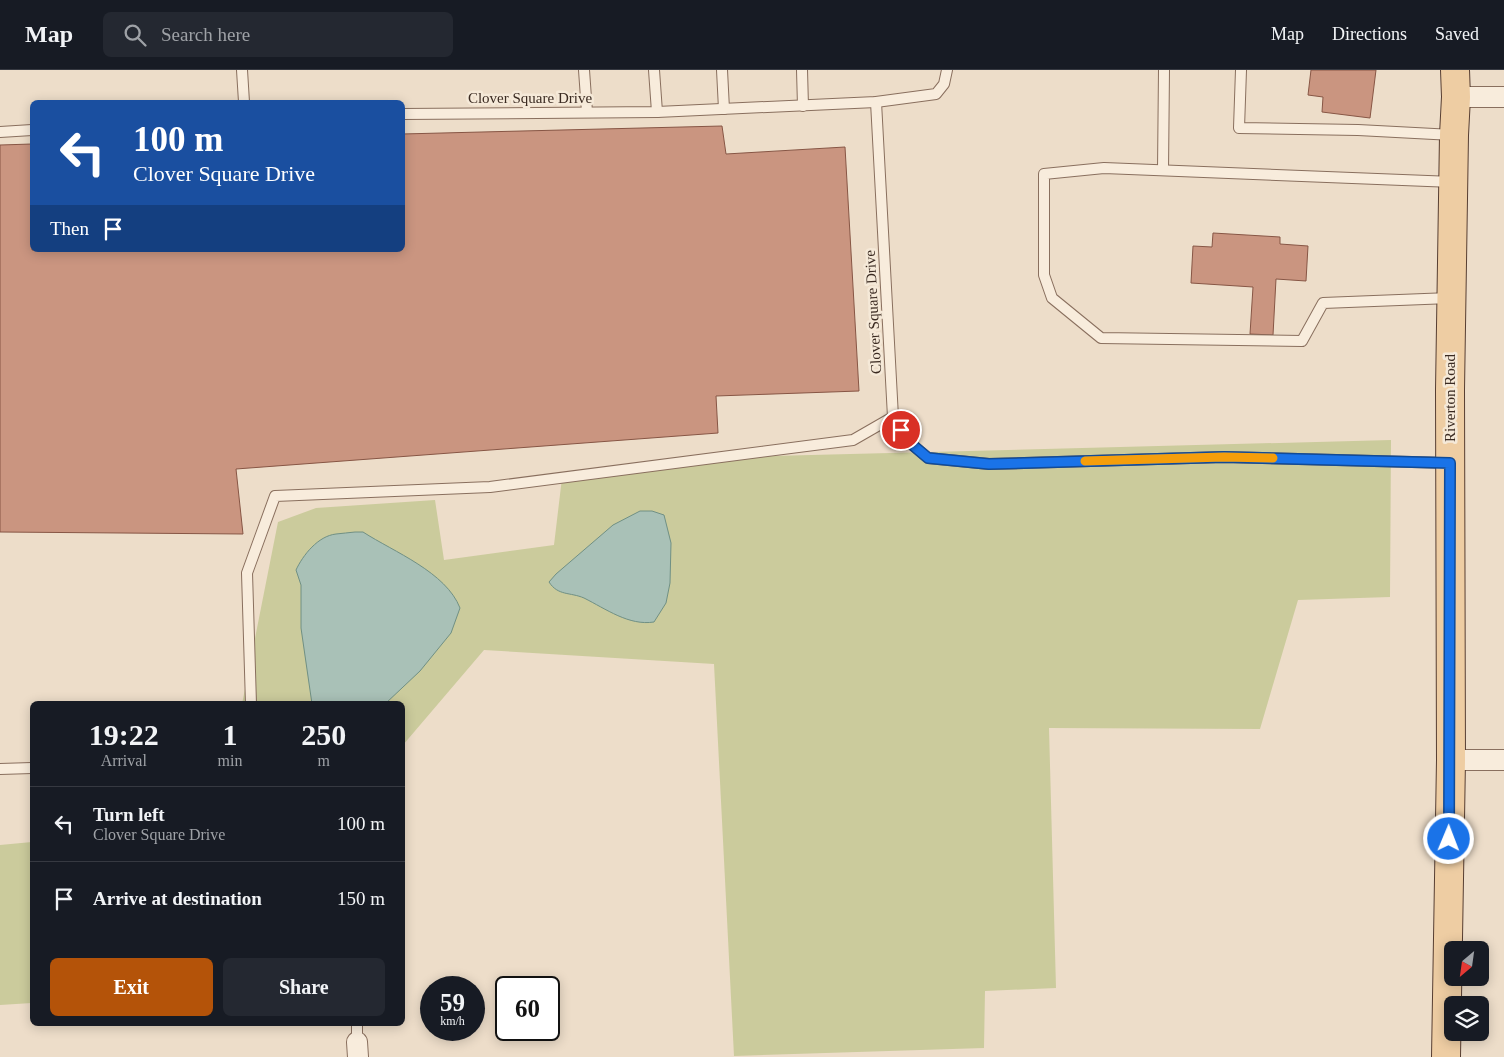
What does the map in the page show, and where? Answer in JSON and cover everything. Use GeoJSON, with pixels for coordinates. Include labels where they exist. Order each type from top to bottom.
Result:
{"type":"FeatureCollection","features":[{"type":"Feature","properties":{"kind":"main road","name":"Riverton Road"},"geometry":{"type":"LineString","coordinates":[[1446,1057],[1450,760],[1451,298],[1455,83]]}},
{"type":"Feature","properties":{"kind":"street"},"geometry":{"type":"LineString","coordinates":[[1455,83],[1504,97]]}},
{"type":"Feature","properties":{"kind":"street"},"geometry":{"type":"LineString","coordinates":[[1450,760],[1504,760]]}},
{"type":"Feature","properties":{"kind":"lane"},"geometry":{"type":"LineString","coordinates":[[242,70],[244,100]]}},
{"type":"Feature","properties":{"kind":"lane"},"geometry":{"type":"LineString","coordinates":[[584,70],[587,112]]}},
{"type":"Feature","properties":{"kind":"lane"},"geometry":{"type":"LineString","coordinates":[[654,70],[656,112]]}},
{"type":"Feature","properties":{"kind":"lane"},"geometry":{"type":"LineString","coordinates":[[722,70],[724,109]]}},
{"type":"Feature","properties":{"kind":"lane"},"geometry":{"type":"LineString","coordinates":[[802,70],[803,106]]}},
{"type":"Feature","properties":{"kind":"lane"},"geometry":{"type":"LineString","coordinates":[[876,102],[936,94],[944,84],[947,70]]}},
{"type":"Feature","properties":{"kind":"lane"},"geometry":{"type":"LineString","coordinates":[[1163,170],[1164,70]]}},
{"type":"Feature","properties":{"kind":"lane"},"geometry":{"type":"LineString","coordinates":[[1241,70],[1239,128],[1358,130],[1454,135]]}},
{"type":"Feature","properties":{"kind":"lane","name":"Clover Square Drive"},"geometry":{"type":"LineString","coordinates":[[405,114],[656,112],[876,102],[893,417],[909,442],[928,458],[989,464],[1224,457],[1450,463]]}},
{"type":"Feature","properties":{"kind":"lane"},"geometry":{"type":"LineString","coordinates":[[0,132],[30,130]]}},
{"type":"Feature","properties":{"kind":"lane"},"geometry":{"type":"LineString","coordinates":[[1451,298],[1323,302],[1302,341],[1101,338],[1052,298],[1044,275],[1044,174],[1104,168],[1453,182]]}},
{"type":"Feature","properties":{"kind":"lane"},"geometry":{"type":"LineString","coordinates":[[251,701],[247,573],[275,496],[490,487],[853,440],[893,417]]}},
{"type":"Feature","properties":{"kind":"lane"},"geometry":{"type":"LineString","coordinates":[[0,769],[30,768]]}},
{"type":"Feature","properties":{"kind":"green space"},"geometry":{"type":"Polygon","coordinates":[[[1391,440],[1390,597],[1298,600],[1260,729],[1049,728],[1056,988],[985,991],[984,1048],[734,1056],[714,664],[484,650],[405,743],[405,701],[243,701],[278,522],[316,508],[435,500],[444,560],[554,545],[562,478],[696,458],[1391,440]]]}},
{"type":"Feature","properties":{"kind":"green space"},"geometry":{"type":"Polygon","coordinates":[[[30,842],[30,1003],[0,1005],[0,845],[30,842]]]}},
{"type":"Feature","properties":{"kind":"shaded area"},"geometry":{"type":"Polygon","coordinates":[[[640,511],[652,511],[664,515],[671,543],[670,583],[666,603],[654,622],[645,623],[627,619],[584,598],[560,592],[549,582],[613,525],[640,511]]]}},
{"type":"Feature","properties":{"kind":"shaded area"},"geometry":{"type":"Polygon","coordinates":[[[363,532],[404,555],[431,573],[443,584],[453,595],[460,608],[451,633],[420,671],[388,701],[312,701],[301,628],[301,585],[296,570],[303,558],[317,542],[336,534],[363,532]]]}},
{"type":"Feature","properties":{"kind":"building"},"geometry":{"type":"Polygon","coordinates":[[[1311,70],[1376,70],[1370,118],[1322,112],[1323,97],[1308,95],[1311,70]]]}},
{"type":"Feature","properties":{"kind":"building"},"geometry":{"type":"Polygon","coordinates":[[[722,126],[726,154],[845,147],[859,391],[716,396],[718,433],[236,469],[243,534],[0,532],[0,145],[30,144],[30,252],[405,252],[405,134],[722,126]]]}},
{"type":"Feature","properties":{"kind":"building"},"geometry":{"type":"Polygon","coordinates":[[[1213,233],[1280,237],[1280,244],[1308,246],[1306,281],[1276,279],[1273,335],[1250,334],[1253,287],[1191,283],[1193,246],[1212,247],[1213,233]]]}},
{"type":"Feature","properties":{"kind":"slow traffic"},"geometry":{"type":"LineString","coordinates":[[1085,461],[1224,457],[1273,458]]}},
{"type":"Feature","properties":{"kind":"route"},"geometry":{"type":"LineString","coordinates":[[901,430],[909,442],[928,458],[989,464],[1224,457],[1450,463],[1449,839]]}}]}
